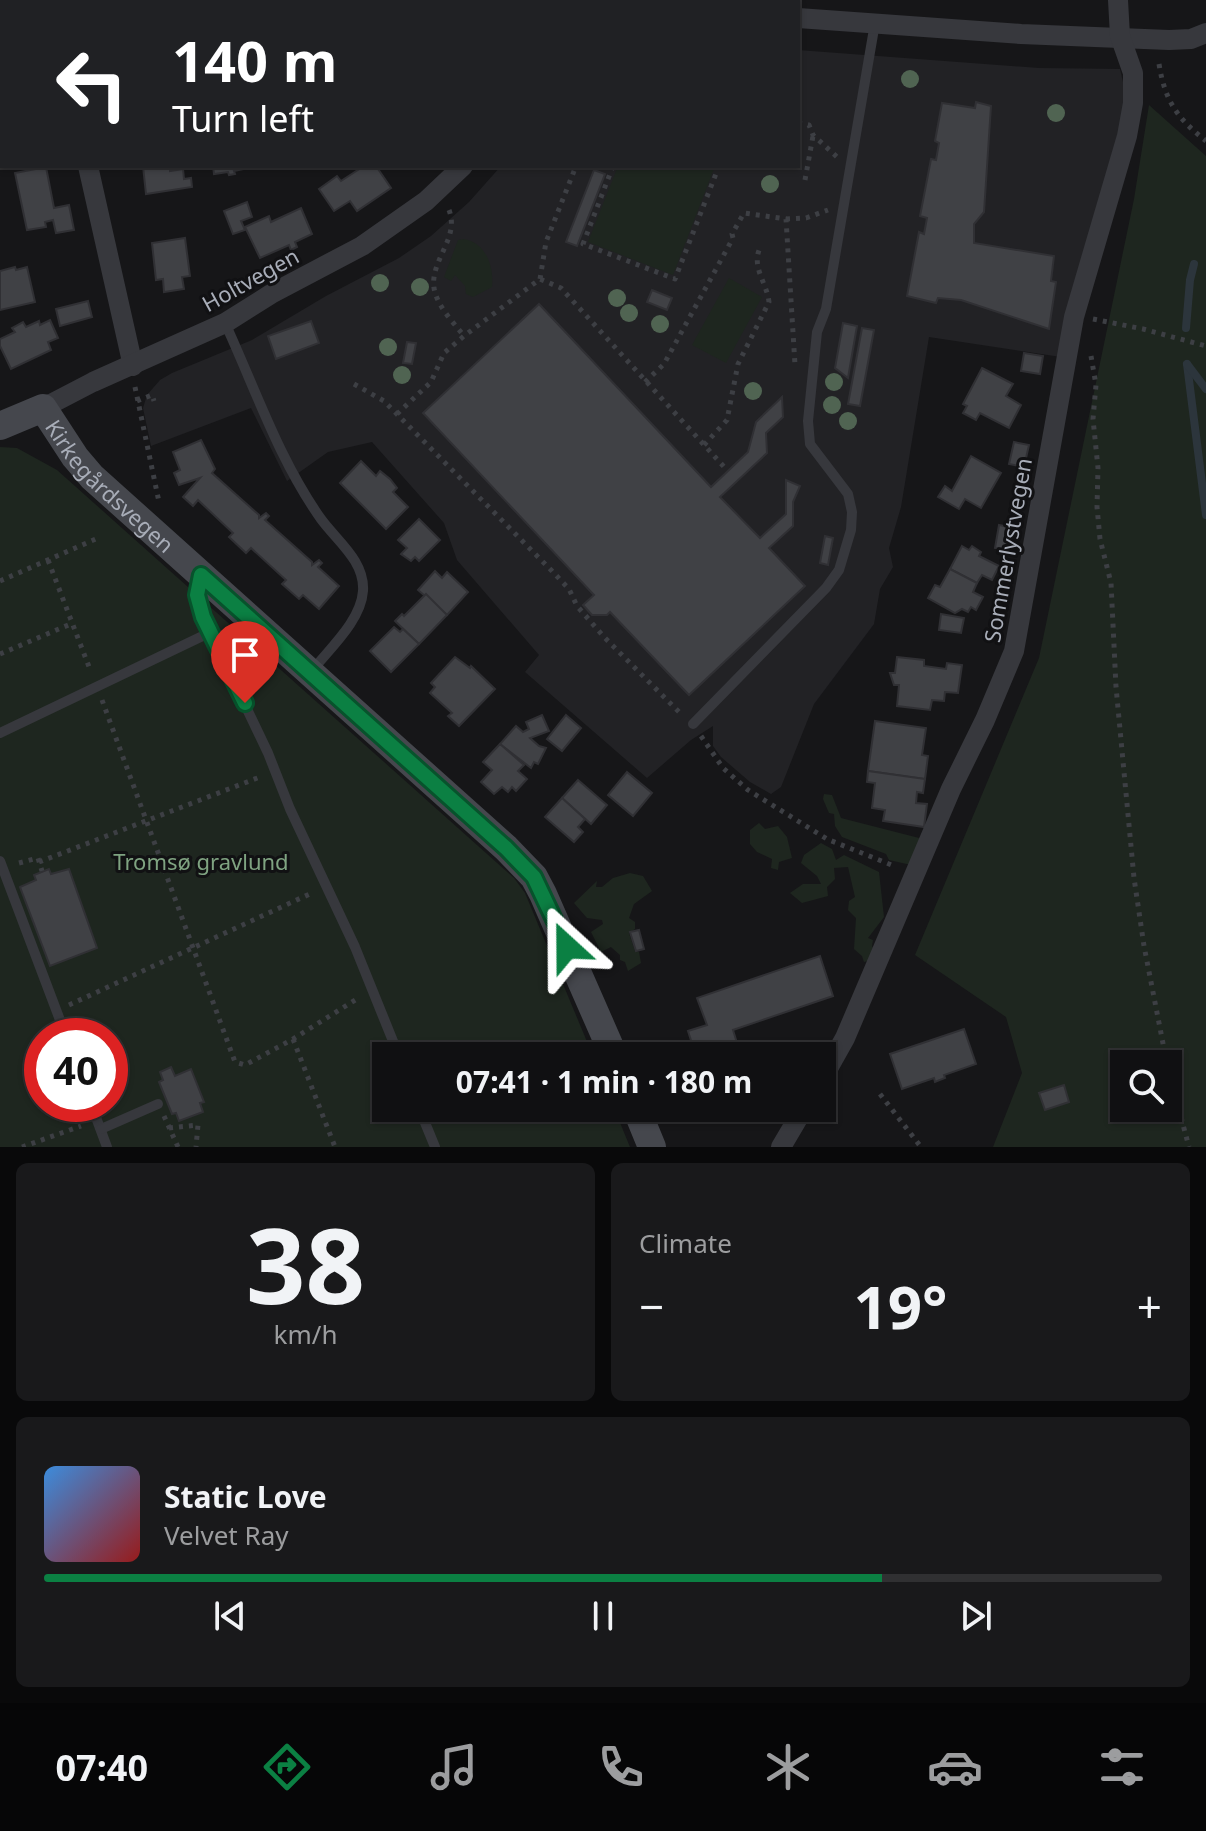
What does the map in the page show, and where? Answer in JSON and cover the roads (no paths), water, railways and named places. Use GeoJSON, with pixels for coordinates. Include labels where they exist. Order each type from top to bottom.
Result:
{"type":"FeatureCollection","features":[{"type":"Feature","properties":{"kind":"street","name":"Sommerlystvegen"},"geometry":{"type":"LineString","coordinates":[[836,1057],[1014,651],[1074,317],[1123,151],[1133,103],[1133,73],[1120,36],[1118,0]]}},
{"type":"Feature","properties":{"kind":"street"},"geometry":{"type":"LineString","coordinates":[[800,18],[1021,34],[1180,40],[1206,33]]}},
{"type":"Feature","properties":{"kind":"street"},"geometry":{"type":"LineString","coordinates":[[88,168],[133,366]]}},
{"type":"Feature","properties":{"kind":"street","name":"Holtvegen"},"geometry":{"type":"LineString","coordinates":[[43,408],[225,323],[271,294],[382,234],[426,201],[461,168]]}},
{"type":"Feature","properties":{"kind":"street","name":"Kirkegårdsvegen"},"geometry":{"type":"LineString","coordinates":[[0,426],[43,408],[92,477],[482,825],[534,877],[608,1042]]}},
{"type":"Feature","properties":{"kind":"street"},"geometry":{"type":"LineString","coordinates":[[642,1122],[652,1147]]}},
{"type":"Feature","properties":{"kind":"street"},"geometry":{"type":"LineString","coordinates":[[781,1147],[796,1122]]}},
{"type":"Feature","properties":{"kind":"lane"},"geometry":{"type":"LineString","coordinates":[[693,724],[826,588],[839,570],[851,530],[848,494],[810,444],[808,421],[817,332],[826,309],[875,23]]}},
{"type":"Feature","properties":{"kind":"lane"},"geometry":{"type":"LineString","coordinates":[[225,323],[286,459],[320,517],[360,569],[363,589],[355,615],[311,672]]}},
{"type":"Feature","properties":{"kind":"lane"},"geometry":{"type":"LineString","coordinates":[[201,575],[197,595],[211,632],[327,886],[393,1042]]}},
{"type":"Feature","properties":{"kind":"lane"},"geometry":{"type":"LineString","coordinates":[[0,733],[211,632]]}},
{"type":"Feature","properties":{"kind":"lane"},"geometry":{"type":"LineString","coordinates":[[1,864],[60,1018]]}},
{"type":"Feature","properties":{"kind":"lane"},"geometry":{"type":"LineString","coordinates":[[102,1136],[158,1104]]}},
{"type":"Feature","properties":{"kind":"lane"},"geometry":{"type":"LineString","coordinates":[[425,1122],[435,1147]]}},
{"type":"Feature","properties":{"kind":"waterway"},"geometry":{"type":"LineString","coordinates":[[1186,328],[1194,264]]}},
{"type":"Feature","properties":{"kind":"waterway"},"geometry":{"type":"LineString","coordinates":[[1187,364],[1206,515]]}},
{"type":"Feature","properties":{"kind":"waterway"},"geometry":{"type":"LineString","coordinates":[[1187,364],[1206,389]]}},
{"type":"Feature","properties":{"kind":"park label","name":"Tromsø gravlund"},"geometry":{"type":"Point","coordinates":[201,861]}}]}
